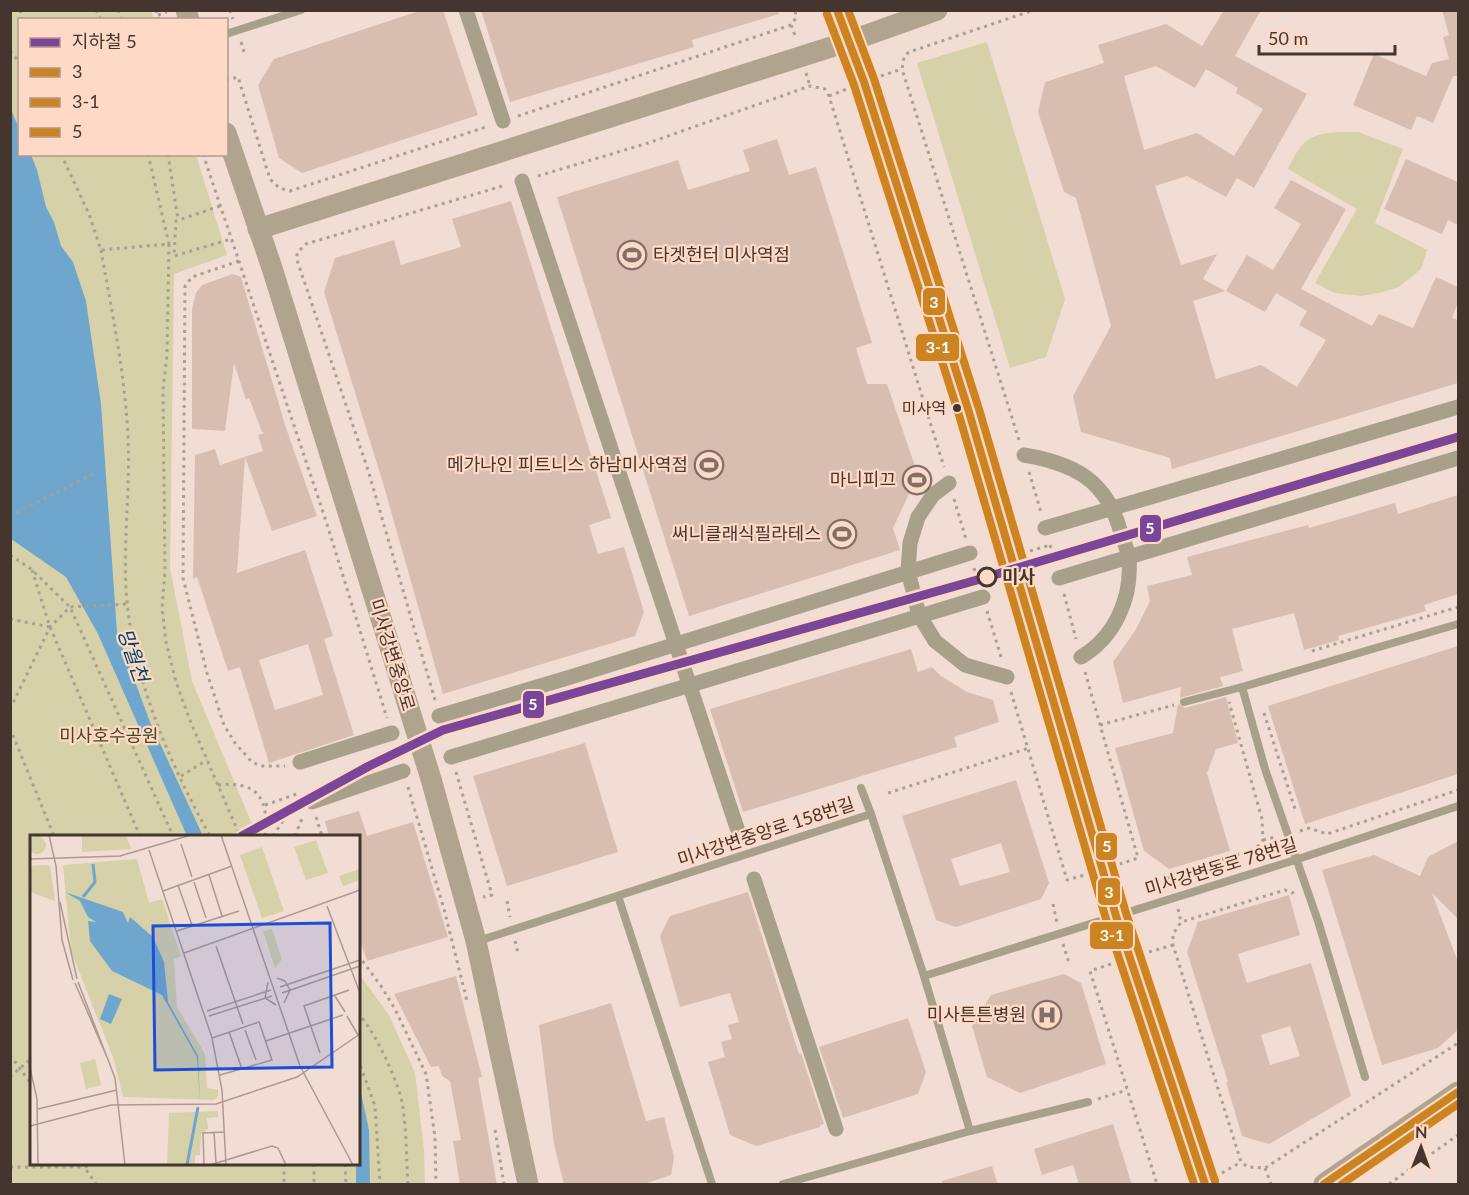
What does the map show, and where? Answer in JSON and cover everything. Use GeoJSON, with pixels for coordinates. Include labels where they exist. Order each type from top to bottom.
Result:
{"type":"FeatureCollection","features":[{"type":"Feature","properties":{"kind":"street"},"geometry":{"type":"LineString","coordinates":[[466,10],[503,121]]}},
{"type":"Feature","properties":{"kind":"street"},"geometry":{"type":"LineString","coordinates":[[837,10],[850,41],[969,412],[1116,916],[1205,1185]]}},
{"type":"Feature","properties":{"kind":"street"},"geometry":{"type":"LineString","coordinates":[[258,229],[850,41],[937,10]]}},
{"type":"Feature","properties":{"kind":"street","name":"미사강변중앙로"},"geometry":{"type":"LineString","coordinates":[[228,139],[428,769],[476,941],[528,1185]]}},
{"type":"Feature","properties":{"kind":"street"},"geometry":{"type":"LineString","coordinates":[[522,181],[737,828]]}},
{"type":"Feature","properties":{"kind":"street"},"geometry":{"type":"LineString","coordinates":[[1046,528],[1458,407]]}},
{"type":"Feature","properties":{"kind":"street"},"geometry":{"type":"LineString","coordinates":[[1024,455],[1065,466],[1091,482],[1114,508],[1129,557],[1129,588],[1117,621],[1096,648],[1081,657]]}},
{"type":"Feature","properties":{"kind":"street"},"geometry":{"type":"LineString","coordinates":[[1059,578],[1458,458]]}},
{"type":"Feature","properties":{"kind":"street"},"geometry":{"type":"LineString","coordinates":[[950,483],[933,495],[918,517],[910,543],[908,571],[919,615],[935,641],[965,665],[1007,677]]}},
{"type":"Feature","properties":{"kind":"street"},"geometry":{"type":"LineString","coordinates":[[439,716],[970,553]]}},
{"type":"Feature","properties":{"kind":"street"},"geometry":{"type":"LineString","coordinates":[[451,757],[983,597]]}},
{"type":"Feature","properties":{"kind":"street"},"geometry":{"type":"LineString","coordinates":[[300,762],[392,733]]}},
{"type":"Feature","properties":{"kind":"street"},"geometry":{"type":"LineString","coordinates":[[308,798],[403,771]]}},
{"type":"Feature","properties":{"kind":"street"},"geometry":{"type":"LineString","coordinates":[[754,879],[836,1129]]}},
{"type":"Feature","properties":{"kind":"street"},"geometry":{"type":"LineString","coordinates":[[1324,1185],[1458,1092]]}},
{"type":"Feature","properties":{"kind":"lane"},"geometry":{"type":"LineString","coordinates":[[228,33],[301,10]]}},
{"type":"Feature","properties":{"kind":"lane"},"geometry":{"type":"LineString","coordinates":[[1185,702],[1458,624]]}},
{"type":"Feature","properties":{"kind":"lane"},"geometry":{"type":"LineString","coordinates":[[1242,687],[1265,769],[1365,1077]]}},
{"type":"Feature","properties":{"kind":"lane"},"geometry":{"type":"LineString","coordinates":[[861,788],[871,814]]}},
{"type":"Feature","properties":{"kind":"lane","name":"미사강변동로 78번길"},"geometry":{"type":"LineString","coordinates":[[924,976],[1295,860],[1458,806]]}},
{"type":"Feature","properties":{"kind":"lane","name":"미사강변중앙로 158번길"},"geometry":{"type":"LineString","coordinates":[[476,941],[871,814],[924,976],[970,1131]]}},
{"type":"Feature","properties":{"kind":"lane"},"geometry":{"type":"LineString","coordinates":[[618,896],[712,1185]]}},
{"type":"Feature","properties":{"kind":"lane"},"geometry":{"type":"LineString","coordinates":[[783,1185],[970,1131],[1088,1102]]}},
{"type":"Feature","properties":{"kind":"path"},"geometry":{"type":"LineString","coordinates":[[1034,10],[909,52],[904,57],[902,69],[1046,528],[1138,858]]}},
{"type":"Feature","properties":{"kind":"path"},"geometry":{"type":"LineString","coordinates":[[228,79],[238,76],[270,179],[277,186],[290,190],[791,25],[796,18],[796,11]]}},
{"type":"Feature","properties":{"kind":"path"},"geometry":{"type":"LineString","coordinates":[[439,716],[368,470],[297,260],[297,253],[306,244],[648,143],[810,86],[825,89],[950,483]]}},
{"type":"Feature","properties":{"kind":"path"},"geometry":{"type":"LineString","coordinates":[[62,156],[89,214],[101,250],[124,388],[128,424],[126,578],[132,635],[142,682],[180,777],[209,835]]}},
{"type":"Feature","properties":{"kind":"path"},"geometry":{"type":"LineString","coordinates":[[148,156],[169,244],[167,355],[163,401],[165,571],[162,608],[166,642],[176,682],[239,835]]}},
{"type":"Feature","properties":{"kind":"path"},"geometry":{"type":"LineString","coordinates":[[168,156],[178,220],[176,221],[174,256],[231,239]]}},
{"type":"Feature","properties":{"kind":"path"},"geometry":{"type":"LineString","coordinates":[[204,156],[326,521],[392,733]]}},
{"type":"Feature","properties":{"kind":"path"},"geometry":{"type":"LineString","coordinates":[[178,220],[220,206]]}},
{"type":"Feature","properties":{"kind":"path"},"geometry":{"type":"LineString","coordinates":[[101,250],[169,244]]}},
{"type":"Feature","properties":{"kind":"path"},"geometry":{"type":"LineString","coordinates":[[238,261],[192,277],[185,286],[183,578],[207,673],[224,725],[235,743],[245,757],[261,766],[284,766],[300,762]]}},
{"type":"Feature","properties":{"kind":"path"},"geometry":{"type":"LineString","coordinates":[[10,516],[97,472]]}},
{"type":"Feature","properties":{"kind":"path"},"geometry":{"type":"LineString","coordinates":[[10,555],[31,569],[70,607],[172,835]]}},
{"type":"Feature","properties":{"kind":"path"},"geometry":{"type":"LineString","coordinates":[[31,569],[50,627],[139,835]]}},
{"type":"Feature","properties":{"kind":"path"},"geometry":{"type":"LineString","coordinates":[[10,709],[50,627],[70,607],[128,604]]}},
{"type":"Feature","properties":{"kind":"path"},"geometry":{"type":"LineString","coordinates":[[10,619],[50,627]]}},
{"type":"Feature","properties":{"kind":"path"},"geometry":{"type":"LineString","coordinates":[[1224,698],[1230,702],[1262,819],[1263,840]]}},
{"type":"Feature","properties":{"kind":"path"},"geometry":{"type":"LineString","coordinates":[[1100,725],[1185,702]]}},
{"type":"Feature","properties":{"kind":"path"},"geometry":{"type":"LineString","coordinates":[[1262,705],[1298,819]]}},
{"type":"Feature","properties":{"kind":"path"},"geometry":{"type":"LineString","coordinates":[[10,728],[53,835]]}},
{"type":"Feature","properties":{"kind":"path"},"geometry":{"type":"LineString","coordinates":[[888,793],[1029,748]]}},
{"type":"Feature","properties":{"kind":"path"},"geometry":{"type":"LineString","coordinates":[[451,757],[492,895]]}},
{"type":"Feature","properties":{"kind":"path"},"geometry":{"type":"LineString","coordinates":[[180,777],[207,760]]}},
{"type":"Feature","properties":{"kind":"path"},"geometry":{"type":"LineString","coordinates":[[403,771],[444,909],[467,1002]]}},
{"type":"Feature","properties":{"kind":"path"},"geometry":{"type":"LineString","coordinates":[[218,785],[242,785],[255,791],[265,805],[265,835]]}},
{"type":"Feature","properties":{"kind":"path"},"geometry":{"type":"LineString","coordinates":[[1168,875],[1250,851],[1263,840],[1309,828],[1327,834],[1458,790]]}},
{"type":"Feature","properties":{"kind":"path"},"geometry":{"type":"LineString","coordinates":[[265,805],[297,794]]}},
{"type":"Feature","properties":{"kind":"path"},"geometry":{"type":"LineString","coordinates":[[274,835],[288,810],[308,798]]}},
{"type":"Feature","properties":{"kind":"path"},"geometry":{"type":"LineString","coordinates":[[296,835],[307,807],[308,798]]}},
{"type":"Feature","properties":{"kind":"path"},"geometry":{"type":"LineString","coordinates":[[1305,887],[1292,893],[1285,890],[1181,922],[1173,934],[1173,945],[1241,1162],[1248,1167],[1265,1168],[1458,1043]]}},
{"type":"Feature","properties":{"kind":"path"},"geometry":{"type":"LineString","coordinates":[[360,958],[390,1002],[426,1074],[435,1137],[436,1185]]}},
{"type":"Feature","properties":{"kind":"path"},"geometry":{"type":"LineString","coordinates":[[1090,970],[1157,1185]]}},
{"type":"Feature","properties":{"kind":"path"},"geometry":{"type":"LineString","coordinates":[[360,1014],[377,1038],[400,1093],[408,1185]]}},
{"type":"Feature","properties":{"kind":"path"},"geometry":{"type":"LineString","coordinates":[[10,1055],[30,1082]]}},
{"type":"Feature","properties":{"kind":"path"},"geometry":{"type":"LineString","coordinates":[[10,1077],[30,1060]]}},
{"type":"Feature","properties":{"kind":"path"},"geometry":{"type":"LineString","coordinates":[[360,1065],[375,1106],[380,1183]]}},
{"type":"Feature","properties":{"kind":"path"},"geometry":{"type":"LineString","coordinates":[[1088,1102],[1127,1090]]}},
{"type":"Feature","properties":{"kind":"path"},"geometry":{"type":"LineString","coordinates":[[494,1128],[504,1185]]}},
{"type":"Feature","properties":{"kind":"path"},"geometry":{"type":"LineString","coordinates":[[1389,1185],[1458,1135]]}},
{"type":"Feature","properties":{"kind":"path"},"geometry":{"type":"LineString","coordinates":[[10,1167],[84,1165],[96,1185]]}},
{"type":"Feature","properties":{"kind":"path"},"geometry":{"type":"LineString","coordinates":[[284,1165],[284,1185]]}},
{"type":"Feature","properties":{"kind":"path"},"geometry":{"type":"LineString","coordinates":[[314,1165],[314,1185]]}},
{"type":"Feature","properties":{"kind":"path"},"geometry":{"type":"LineString","coordinates":[[345,1165],[346,1185]]}},
{"type":"Feature","properties":{"kind":"path"},"geometry":{"type":"LineString","coordinates":[[1265,1168],[1271,1185]]}},
{"type":"Feature","properties":{"kind":"green space","name":"미사호수공원"},"geometry":{"type":"Polygon","coordinates":[[[10,11],[151,11],[154,18],[18,18],[18,156],[196,156],[227,255],[174,274],[170,568],[192,681],[257,835],[30,835],[30,1165],[360,1165],[360,975],[389,1015],[415,1073],[424,1150],[425,1184],[11,1184],[10,11]]]}},
{"type":"Feature","properties":{"kind":"green space"},"geometry":{"type":"Polygon","coordinates":[[[987,42],[1065,299],[1046,357],[1010,368],[917,63],[987,42]]]}},
{"type":"Feature","properties":{"kind":"green space"},"geometry":{"type":"Polygon","coordinates":[[[1340,132],[1358,132],[1403,149],[1375,223],[1427,250],[1421,269],[1399,287],[1361,296],[1335,293],[1315,283],[1357,209],[1288,169],[1307,140],[1340,132]]]}},
{"type":"Feature","properties":{"kind":"water"},"geometry":{"type":"Polygon","coordinates":[[[11,109],[18,126],[18,156],[31,156],[46,207],[54,222],[61,246],[73,262],[86,301],[101,404],[117,633],[150,722],[203,835],[187,835],[98,634],[66,577],[11,539],[11,109]]]}},
{"type":"Feature","properties":{"kind":"water"},"geometry":{"type":"Polygon","coordinates":[[[360,1089],[369,1130],[370,1184],[356,1184],[356,1165],[360,1165],[360,1089]]]}},
{"type":"Feature","properties":{"kind":"building"},"geometry":{"type":"Polygon","coordinates":[[[422,10],[443,10],[478,115],[302,173],[279,158],[258,85],[274,59],[422,10]]]}},
{"type":"Feature","properties":{"kind":"building"},"geometry":{"type":"Polygon","coordinates":[[[481,10],[778,10],[779,14],[692,40],[694,47],[510,102],[481,10]]]}},
{"type":"Feature","properties":{"kind":"building"},"geometry":{"type":"Polygon","coordinates":[[[1224,10],[1261,10],[1235,56],[1307,94],[1254,188],[1237,178],[1226,197],[1187,176],[1155,186],[1181,265],[1217,254],[1203,279],[1225,291],[1193,301],[1216,379],[1261,365],[1297,387],[1326,340],[1299,325],[1307,311],[1276,293],[1265,312],[1226,291],[1247,255],[1273,270],[1301,224],[1274,208],[1291,180],[1346,209],[1301,289],[1372,326],[1379,314],[1413,328],[1436,277],[1458,287],[1458,302],[1452,318],[1458,320],[1458,383],[1172,469],[1170,458],[1081,432],[1073,396],[1111,326],[1076,198],[1064,192],[1038,112],[1045,82],[1104,63],[1098,45],[1166,24],[1202,46],[1224,10]],[[1156,66],[1124,76],[1144,150],[1197,133],[1234,156],[1263,109],[1236,93],[1238,88],[1206,69],[1195,88],[1156,66]]]}},
{"type":"Feature","properties":{"kind":"building"},"geometry":{"type":"Polygon","coordinates":[[[1442,10],[1458,10],[1458,76],[1453,76],[1433,123],[1417,116],[1411,130],[1353,105],[1374,54],[1426,76],[1432,63],[1449,59],[1443,37],[1449,35],[1442,10]]]}},
{"type":"Feature","properties":{"kind":"building"},"geometry":{"type":"Polygon","coordinates":[[[777,139],[789,175],[816,167],[872,343],[856,348],[867,384],[887,384],[921,484],[910,492],[893,528],[900,550],[689,616],[557,197],[678,160],[688,190],[750,171],[743,150],[777,139]]]}},
{"type":"Feature","properties":{"kind":"building"},"geometry":{"type":"Polygon","coordinates":[[[1406,159],[1458,182],[1458,225],[1448,220],[1442,234],[1384,209],[1406,159]]]}},
{"type":"Feature","properties":{"kind":"building"},"geometry":{"type":"Polygon","coordinates":[[[511,201],[611,518],[589,525],[598,554],[624,547],[644,612],[635,636],[443,694],[383,483],[324,292],[335,258],[394,240],[401,265],[461,247],[452,219],[511,201]]]}},
{"type":"Feature","properties":{"kind":"building"},"geometry":{"type":"Polygon","coordinates":[[[233,274],[241,277],[286,428],[317,516],[272,531],[245,457],[237,573],[305,550],[333,636],[324,639],[354,735],[269,763],[240,667],[228,671],[197,577],[193,579],[195,455],[215,449],[220,465],[263,451],[258,435],[265,433],[262,432],[249,398],[246,400],[234,363],[225,431],[192,429],[192,309],[196,293],[202,285],[233,274]],[[308,644],[259,660],[275,710],[323,695],[308,644]]]}},
{"type":"Feature","properties":{"kind":"building"},"geometry":{"type":"Polygon","coordinates":[[[1458,495],[1458,594],[1424,605],[1426,611],[1338,636],[1339,640],[1304,650],[1294,613],[1232,629],[1243,671],[1220,677],[1223,686],[1180,698],[1181,687],[1123,703],[1113,662],[1135,631],[1150,601],[1147,586],[1192,575],[1187,557],[1308,525],[1309,528],[1395,503],[1398,514],[1458,495]]]}},
{"type":"Feature","properties":{"kind":"building"},"geometry":{"type":"Polygon","coordinates":[[[1458,646],[1458,774],[1305,824],[1268,706],[1458,646]]]}},
{"type":"Feature","properties":{"kind":"building"},"geometry":{"type":"Polygon","coordinates":[[[911,649],[918,672],[932,667],[941,676],[967,692],[993,700],[999,722],[954,737],[957,747],[743,812],[710,709],[911,649]]]}},
{"type":"Feature","properties":{"kind":"building"},"geometry":{"type":"Polygon","coordinates":[[[1226,697],[1238,743],[1216,749],[1207,773],[1230,851],[1169,869],[1144,851],[1115,748],[1173,733],[1178,704],[1185,708],[1226,697]]]}},
{"type":"Feature","properties":{"kind":"building"},"geometry":{"type":"Polygon","coordinates":[[[585,743],[618,852],[507,886],[473,776],[585,743]]]}},
{"type":"Feature","properties":{"kind":"building"},"geometry":{"type":"Polygon","coordinates":[[[1016,780],[1049,883],[1041,899],[956,927],[936,920],[902,816],[1016,780]],[[1001,843],[951,859],[960,886],[1010,872],[1001,843]]]}},
{"type":"Feature","properties":{"kind":"building"},"geometry":{"type":"Polygon","coordinates":[[[359,811],[367,836],[413,822],[448,937],[367,961],[360,940],[360,838],[364,837],[328,835],[325,821],[359,811]]]}},
{"type":"Feature","properties":{"kind":"building"},"geometry":{"type":"Polygon","coordinates":[[[1458,841],[1458,919],[1432,893],[1458,962],[1458,1030],[1438,1048],[1382,1065],[1322,870],[1374,855],[1420,876],[1428,857],[1458,841]]]}},
{"type":"Feature","properties":{"kind":"building"},"geometry":{"type":"Polygon","coordinates":[[[748,892],[799,1054],[801,1053],[824,1124],[756,1146],[730,1135],[708,1062],[725,1057],[721,1042],[732,1039],[728,1025],[739,1022],[730,993],[680,1007],[660,936],[670,916],[748,892]]]}},
{"type":"Feature","properties":{"kind":"building"},"geometry":{"type":"Polygon","coordinates":[[[1289,895],[1300,935],[1238,954],[1247,983],[1311,963],[1351,1096],[1269,1144],[1242,1136],[1226,1082],[1228,1082],[1187,952],[1198,922],[1289,895]],[[1290,1026],[1261,1035],[1270,1065],[1300,1056],[1290,1026]]]}},
{"type":"Feature","properties":{"kind":"building"},"geometry":{"type":"Polygon","coordinates":[[[1064,974],[1081,983],[1106,1064],[1020,1093],[987,1077],[972,1026],[991,995],[1064,974]]]}},
{"type":"Feature","properties":{"kind":"building"},"geometry":{"type":"Polygon","coordinates":[[[456,976],[482,1077],[478,1078],[497,1185],[460,1185],[453,1141],[461,1140],[450,1081],[442,1076],[439,1066],[431,1067],[394,994],[456,976]]]}},
{"type":"Feature","properties":{"kind":"building"},"geometry":{"type":"Polygon","coordinates":[[[611,1003],[646,1121],[664,1117],[674,1157],[671,1175],[641,1185],[564,1185],[554,1144],[539,1025],[611,1003]]]}},
{"type":"Feature","properties":{"kind":"building"},"geometry":{"type":"Polygon","coordinates":[[[908,1018],[926,1072],[918,1094],[843,1118],[819,1047],[908,1018]]]}},
{"type":"Feature","properties":{"kind":"building"},"geometry":{"type":"Polygon","coordinates":[[[1113,1124],[1132,1185],[1079,1185],[1073,1165],[1042,1175],[1034,1149],[1113,1124]]]}},
{"type":"Feature","properties":{"kind":"building"},"geometry":{"type":"Polygon","coordinates":[[[992,1166],[998,1185],[942,1185],[942,1181],[992,1166]]]}},
{"type":"Feature","properties":{"kind":"metro line","name":"5"},"geometry":{"type":"LineString","coordinates":[[244,835],[369,766],[443,730],[977,580],[1458,437]]}},
{"type":"Feature","properties":{"kind":"transit line","name":"3"},"geometry":{"type":"LineString","coordinates":[[837,10],[864,82],[969,412],[1116,916],[1205,1184]]}},
{"type":"Feature","properties":{"kind":"transit line","name":"5"},"geometry":{"type":"LineString","coordinates":[[848,10],[874,79],[979,409],[1126,913],[1215,1181]]}},
{"type":"Feature","properties":{"kind":"transit line","name":"3-1"},"geometry":{"type":"LineString","coordinates":[[827,14],[854,85],[959,415],[1106,919],[1194,1184]]}},
{"type":"Feature","properties":{"kind":"transit line","name":"3"},"geometry":{"type":"LineString","coordinates":[[1324,1184],[1458,1092]]}},
{"type":"Feature","properties":{"kind":"transit line","name":"3-1"},"geometry":{"type":"LineString","coordinates":[[1342,1184],[1458,1104]]}},
{"type":"Feature","properties":{"kind":"place","name":"타겟헌터 미사역점"},"geometry":{"type":"Point","coordinates":[632,255]}},
{"type":"Feature","properties":{"kind":"place","name":"미사역"},"geometry":{"type":"Point","coordinates":[957,408]}},
{"type":"Feature","properties":{"kind":"place","name":"메가나인 피트니스 하남미사역점"},"geometry":{"type":"Point","coordinates":[709,465]}},
{"type":"Feature","properties":{"kind":"place","name":"마니피끄"},"geometry":{"type":"Point","coordinates":[917,480]}},
{"type":"Feature","properties":{"kind":"place","name":"써니클래식필라테스"},"geometry":{"type":"Point","coordinates":[842,534]}},
{"type":"Feature","properties":{"kind":"place","name":"미사"},"geometry":{"type":"Point","coordinates":[987,577]}},
{"type":"Feature","properties":{"kind":"place","name":"미사튼튼병원"},"geometry":{"type":"Point","coordinates":[1047,1015]}},
{"type":"Feature","properties":{"kind":"water label","name":"망월천"},"geometry":{"type":"Point","coordinates":[133,655]}}]}
